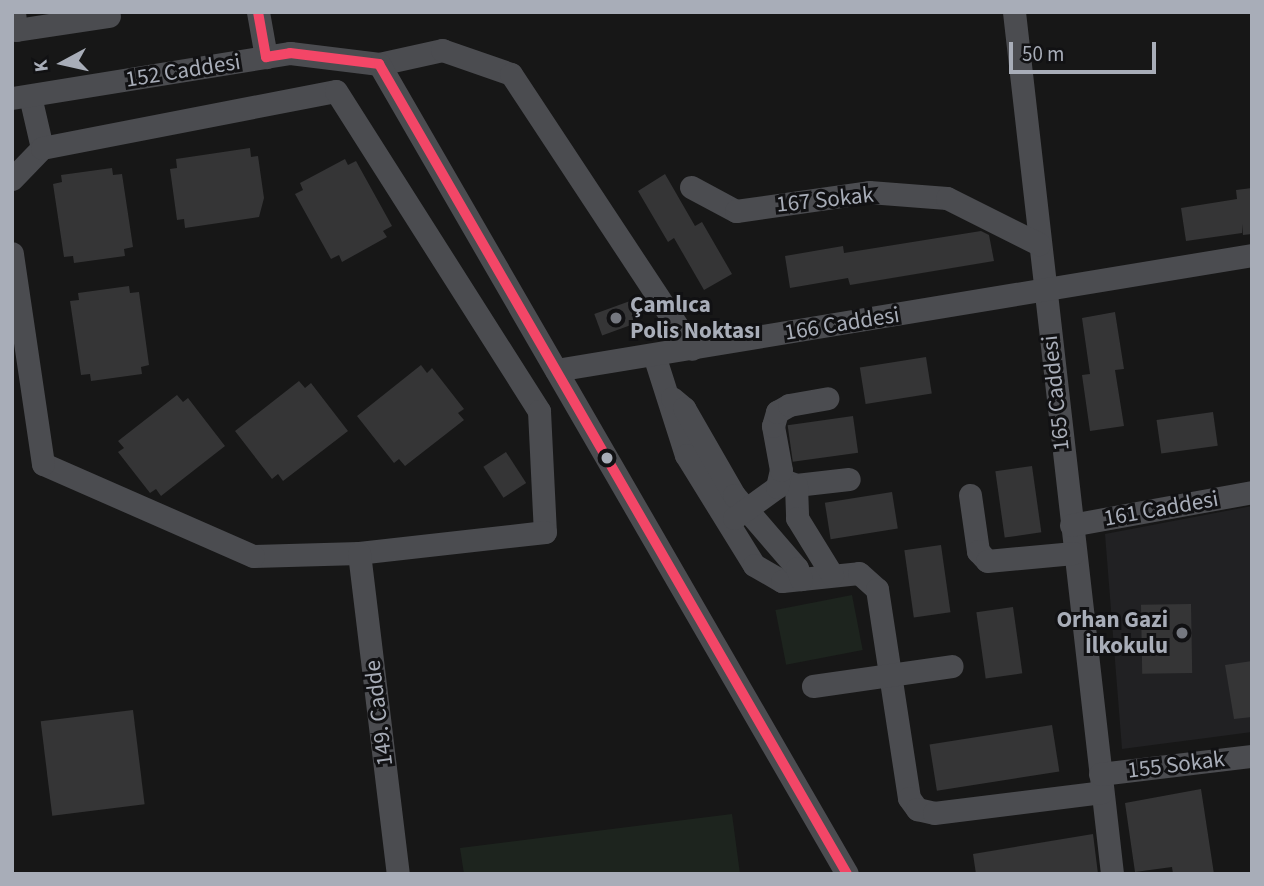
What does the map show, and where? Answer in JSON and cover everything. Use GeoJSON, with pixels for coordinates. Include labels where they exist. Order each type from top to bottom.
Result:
{"type":"FeatureCollection","features":[{"type":"Feature","properties":{"kind":"street"},"geometry":{"type":"LineString","coordinates":[[14,12],[16,30],[109,16]]}},
{"type":"Feature","properties":{"kind":"street"},"geometry":{"type":"LineString","coordinates":[[258,12],[266,57]]}},
{"type":"Feature","properties":{"kind":"street","name":"165 Caddesi"},"geometry":{"type":"LineString","coordinates":[[1014,12],[1112,874]]}},
{"type":"Feature","properties":{"kind":"street","name":"152 Caddesi"},"geometry":{"type":"LineString","coordinates":[[21,97],[290,53],[379,64],[442,50],[511,74],[692,349]]}},
{"type":"Feature","properties":{"kind":"street"},"geometry":{"type":"LineString","coordinates":[[379,64],[847,874]]}},
{"type":"Feature","properties":{"kind":"street"},"geometry":{"type":"LineString","coordinates":[[12,179],[42,148],[336,91],[538,411],[545,533],[359,553],[253,556],[43,464],[12,253]]}},
{"type":"Feature","properties":{"kind":"street"},"geometry":{"type":"LineString","coordinates":[[21,97],[42,148]]}},
{"type":"Feature","properties":{"kind":"street","name":"167 Sokak"},"geometry":{"type":"LineString","coordinates":[[691,187],[736,211],[869,192],[947,198],[1039,244]]}},
{"type":"Feature","properties":{"kind":"street","name":"166 Caddesi"},"geometry":{"type":"LineString","coordinates":[[556,370],[1252,255]]}},
{"type":"Feature","properties":{"kind":"street","name":"155 Sokak"},"geometry":{"type":"LineString","coordinates":[[654,355],[686,455],[725,524],[761,571],[782,581],[859,573],[877,589],[909,798],[917,809],[934,813],[1252,756]]}},
{"type":"Feature","properties":{"kind":"street"},"geometry":{"type":"LineString","coordinates":[[667,394],[684,408],[746,511],[790,560],[801,579]]}},
{"type":"Feature","properties":{"kind":"street"},"geometry":{"type":"LineString","coordinates":[[827,398],[789,404],[773,417],[797,518],[832,575]]}},
{"type":"Feature","properties":{"kind":"street"},"geometry":{"type":"LineString","coordinates":[[725,524],[788,482],[849,479]]}},
{"type":"Feature","properties":{"kind":"street","name":"161 Caddesi"},"geometry":{"type":"LineString","coordinates":[[1071,525],[1252,492]]}},
{"type":"Feature","properties":{"kind":"street"},"geometry":{"type":"LineString","coordinates":[[970,495],[978,551],[987,561],[1074,553]]}},
{"type":"Feature","properties":{"kind":"street","name":"149. Cadde"},"geometry":{"type":"LineString","coordinates":[[359,553],[398,874]]}},
{"type":"Feature","properties":{"kind":"street"},"geometry":{"type":"LineString","coordinates":[[813,686],[952,666]]}},
{"type":"Feature","properties":{"kind":"shaded area","name":"Orhan Gazi İlkokulu"},"geometry":{"type":"Polygon","coordinates":[[[1252,506],[1252,732],[1122,749],[1105,534],[1252,506]]]}},
{"type":"Feature","properties":{"kind":"shaded area"},"geometry":{"type":"Polygon","coordinates":[[[852,595],[863,650],[786,665],[775,610],[852,595]]]}},
{"type":"Feature","properties":{"kind":"shaded area"},"geometry":{"type":"Polygon","coordinates":[[[732,814],[740,874],[464,874],[460,848],[732,814]]]}},
{"type":"Feature","properties":{"kind":"building"},"geometry":{"type":"Polygon","coordinates":[[[250,148],[251,157],[258,156],[264,198],[259,217],[185,228],[184,219],[177,220],[170,169],[177,168],[176,159],[250,148]]]}},
{"type":"Feature","properties":{"kind":"building"},"geometry":{"type":"Polygon","coordinates":[[[345,159],[348,165],[356,161],[392,226],[383,231],[387,237],[342,262],[339,255],[331,259],[295,194],[303,190],[300,183],[345,159]]]}},
{"type":"Feature","properties":{"kind":"building"},"geometry":{"type":"Polygon","coordinates":[[[112,168],[113,175],[122,174],[133,247],[124,249],[125,256],[74,263],[73,256],[64,257],[53,184],[62,182],[61,175],[112,168]]]}},
{"type":"Feature","properties":{"kind":"building"},"geometry":{"type":"Polygon","coordinates":[[[665,174],[695,226],[702,222],[732,274],[704,290],[674,238],[668,242],[638,191],[665,174]]]}},
{"type":"Feature","properties":{"kind":"building"},"geometry":{"type":"Polygon","coordinates":[[[1252,188],[1252,234],[1243,235],[1242,224],[1242,233],[1186,241],[1181,208],[1237,199],[1236,190],[1252,188]]]}},
{"type":"Feature","properties":{"kind":"building"},"geometry":{"type":"Polygon","coordinates":[[[981,231],[989,235],[994,261],[850,285],[848,278],[790,288],[785,256],[843,246],[844,253],[981,231]]]}},
{"type":"Feature","properties":{"kind":"building"},"geometry":{"type":"Polygon","coordinates":[[[129,286],[130,293],[139,292],[149,365],[141,367],[142,374],[91,381],[90,374],[81,375],[70,301],[79,300],[78,293],[129,286]]]}},
{"type":"Feature","properties":{"kind":"building","name":"Çamlıca Polis Noktası"},"geometry":{"type":"Polygon","coordinates":[[[630,301],[638,323],[602,336],[594,314],[630,301]]]}},
{"type":"Feature","properties":{"kind":"building"},"geometry":{"type":"Polygon","coordinates":[[[1115,312],[1124,369],[1115,370],[1124,426],[1090,431],[1082,375],[1090,374],[1082,318],[1115,312]]]}},
{"type":"Feature","properties":{"kind":"building"},"geometry":{"type":"Polygon","coordinates":[[[926,357],[932,394],[866,404],[860,367],[926,357]]]}},
{"type":"Feature","properties":{"kind":"building"},"geometry":{"type":"Polygon","coordinates":[[[421,365],[427,373],[432,368],[464,409],[458,413],[464,420],[405,466],[399,459],[394,463],[357,416],[421,365]]]}},
{"type":"Feature","properties":{"kind":"building"},"geometry":{"type":"Polygon","coordinates":[[[299,381],[305,388],[311,383],[348,431],[283,481],[278,474],[272,479],[235,431],[299,381]]]}},
{"type":"Feature","properties":{"kind":"building"},"geometry":{"type":"Polygon","coordinates":[[[177,395],[183,402],[188,398],[225,446],[161,496],[156,489],[150,493],[118,452],[124,448],[118,441],[177,395]]]}},
{"type":"Feature","properties":{"kind":"building"},"geometry":{"type":"Polygon","coordinates":[[[1213,412],[1218,446],[1161,454],[1157,420],[1213,412]]]}},
{"type":"Feature","properties":{"kind":"building"},"geometry":{"type":"Polygon","coordinates":[[[853,416],[858,453],[793,462],[788,425],[853,416]]]}},
{"type":"Feature","properties":{"kind":"building"},"geometry":{"type":"Polygon","coordinates":[[[506,452],[526,483],[504,498],[483,467],[506,452]]]}},
{"type":"Feature","properties":{"kind":"building"},"geometry":{"type":"Polygon","coordinates":[[[1032,466],[1041,532],[1005,537],[995,471],[1032,466]]]}},
{"type":"Feature","properties":{"kind":"building"},"geometry":{"type":"Polygon","coordinates":[[[892,492],[898,529],[831,539],[825,503],[892,492]]]}},
{"type":"Feature","properties":{"kind":"building"},"geometry":{"type":"Polygon","coordinates":[[[941,545],[950,612],[914,617],[904,550],[941,545]]]}},
{"type":"Feature","properties":{"kind":"building"},"geometry":{"type":"Polygon","coordinates":[[[1191,604],[1192,673],[1142,674],[1141,605],[1191,604]]]}},
{"type":"Feature","properties":{"kind":"building"},"geometry":{"type":"Polygon","coordinates":[[[1013,607],[1022,673],[986,678],[976,612],[1013,607]]]}},
{"type":"Feature","properties":{"kind":"building"},"geometry":{"type":"Polygon","coordinates":[[[1252,661],[1252,717],[1234,719],[1225,665],[1252,661]]]}},
{"type":"Feature","properties":{"kind":"building"},"geometry":{"type":"Polygon","coordinates":[[[133,710],[145,804],[52,816],[41,721],[133,710]]]}},
{"type":"Feature","properties":{"kind":"building"},"geometry":{"type":"Polygon","coordinates":[[[1052,725],[1059,771],[937,791],[930,744],[1052,725]]]}},
{"type":"Feature","properties":{"kind":"building"},"geometry":{"type":"Polygon","coordinates":[[[1201,789],[1214,874],[1173,874],[1172,867],[1135,872],[1125,803],[1201,789]]]}},
{"type":"Feature","properties":{"kind":"building"},"geometry":{"type":"Polygon","coordinates":[[[1093,834],[1098,874],[976,874],[973,854],[1093,834]]]}},
{"type":"Feature","properties":{"kind":"transit line"},"geometry":{"type":"LineString","coordinates":[[258,12],[266,57],[290,53],[379,64],[847,874]]}},
{"type":"Feature","properties":{"kind":"place","name":"Çamlıca Polis Noktası"},"geometry":{"type":"Point","coordinates":[616,318]}},
{"type":"Feature","properties":{"kind":"place","name":"Orhan Gazi İlkokulu"},"geometry":{"type":"Point","coordinates":[1182,633]}}]}
